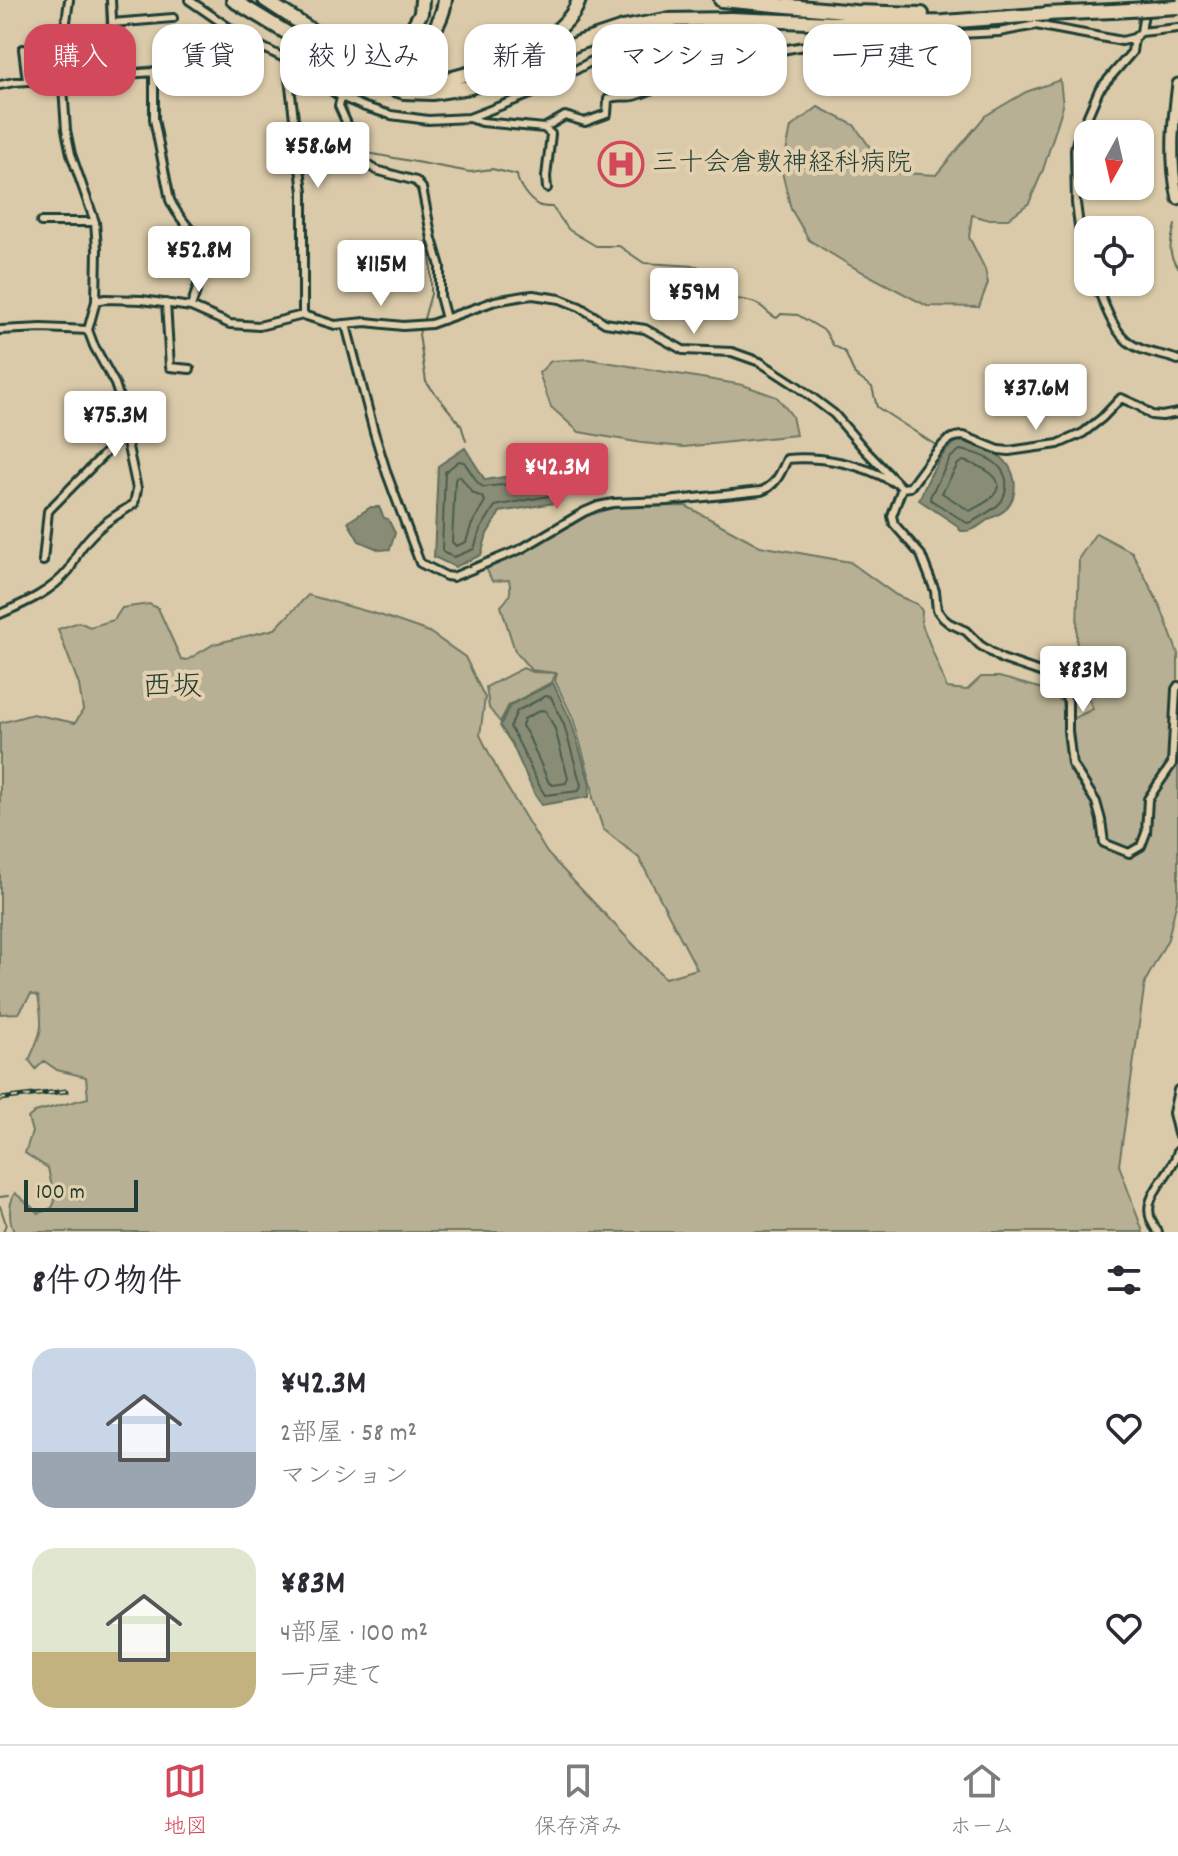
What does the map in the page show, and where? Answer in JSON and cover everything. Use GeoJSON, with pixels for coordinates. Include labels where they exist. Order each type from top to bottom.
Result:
{"type":"FeatureCollection","features":[{"type":"Feature","properties":{"kind":"highway"},"geometry":{"type":"LineString","coordinates":[[233,0],[280,29]]}},
{"type":"Feature","properties":{"kind":"highway"},"geometry":{"type":"LineString","coordinates":[[265,0],[302,24]]}},
{"type":"Feature","properties":{"kind":"highway"},"geometry":{"type":"LineString","coordinates":[[415,24],[421,13],[422,0]]}},
{"type":"Feature","properties":{"kind":"highway"},"geometry":{"type":"LineString","coordinates":[[437,24],[445,0]]}},
{"type":"Feature","properties":{"kind":"highway"},"geometry":{"type":"LineString","coordinates":[[448,80],[505,60],[539,43],[569,18],[579,0]]}},
{"type":"Feature","properties":{"kind":"highway"},"geometry":{"type":"LineString","coordinates":[[721,0],[884,13],[1050,14]]}},
{"type":"Feature","properties":{"kind":"highway"},"geometry":{"type":"LineString","coordinates":[[448,90],[506,75],[609,32],[665,20],[944,22],[1178,7]]}},
{"type":"Feature","properties":{"kind":"main road"},"geometry":{"type":"LineString","coordinates":[[1178,84],[1172,130],[1173,177],[1178,199]]}},
{"type":"Feature","properties":{"kind":"street"},"geometry":{"type":"LineString","coordinates":[[66,24],[69,0]]}},
{"type":"Feature","properties":{"kind":"street"},"geometry":{"type":"LineString","coordinates":[[111,0],[112,23],[173,18]]}},
{"type":"Feature","properties":{"kind":"street"},"geometry":{"type":"LineString","coordinates":[[189,0],[221,24]]}},
{"type":"Feature","properties":{"kind":"street"},"geometry":{"type":"LineString","coordinates":[[1141,32],[1146,0]]}},
{"type":"Feature","properties":{"kind":"street"},"geometry":{"type":"LineString","coordinates":[[787,49],[878,33],[984,33],[1036,25],[1122,41],[1134,38],[1141,32],[1178,28]]}},
{"type":"Feature","properties":{"kind":"street"},"geometry":{"type":"LineString","coordinates":[[1078,216],[1077,141],[1099,90],[1132,52],[1134,38]]}},
{"type":"Feature","properties":{"kind":"street"},"geometry":{"type":"LineString","coordinates":[[23,49],[24,57]]}},
{"type":"Feature","properties":{"kind":"street"},"geometry":{"type":"LineString","coordinates":[[334,96],[391,115],[428,120],[469,118],[531,94],[592,61]]}},
{"type":"Feature","properties":{"kind":"street"},"geometry":{"type":"LineString","coordinates":[[0,85],[24,81]]}},
{"type":"Feature","properties":{"kind":"street"},"geometry":{"type":"LineString","coordinates":[[0,614],[35,598],[51,586],[68,570],[97,528],[134,504],[137,489],[122,405],[88,330],[96,301],[95,222],[68,142],[64,96]]}},
{"type":"Feature","properties":{"kind":"street"},"geometry":{"type":"LineString","coordinates":[[154,96],[154,119],[170,200],[202,246],[202,270],[191,307]]}},
{"type":"Feature","properties":{"kind":"street"},"geometry":{"type":"LineString","coordinates":[[293,96],[303,192],[303,315]]}},
{"type":"Feature","properties":{"kind":"street"},"geometry":{"type":"LineString","coordinates":[[544,128],[565,116],[585,122],[607,114],[608,99],[614,96]]}},
{"type":"Feature","properties":{"kind":"street"},"geometry":{"type":"LineString","coordinates":[[340,100],[360,156],[370,167],[410,178],[422,188],[440,266],[440,296],[446,319]]}},
{"type":"Feature","properties":{"kind":"street"},"geometry":{"type":"LineString","coordinates":[[469,118],[544,128],[551,134],[547,188]]}},
{"type":"Feature","properties":{"kind":"street"},"geometry":{"type":"LineString","coordinates":[[41,222],[95,222]]}},
{"type":"Feature","properties":{"kind":"street"},"geometry":{"type":"LineString","coordinates":[[96,301],[142,300],[191,307],[230,324],[259,326],[303,315],[335,325],[366,322],[403,326],[446,319],[495,301],[533,295],[560,299],[605,323],[645,329],[683,350],[722,350],[743,354],[760,362],[834,414],[902,488]]}},
{"type":"Feature","properties":{"kind":"street"},"geometry":{"type":"LineString","coordinates":[[1100,296],[1105,312],[1127,343],[1178,360]]}},
{"type":"Feature","properties":{"kind":"street"},"geometry":{"type":"LineString","coordinates":[[166,303],[170,367],[190,369]]}},
{"type":"Feature","properties":{"kind":"street"},"geometry":{"type":"LineString","coordinates":[[346,325],[387,474],[420,563],[453,577],[521,549],[598,506],[768,489],[787,459],[847,463],[888,479],[902,488],[910,487],[944,444],[958,436],[1009,451],[1058,444],[1083,433],[1121,398],[1151,415],[1178,413]]}},
{"type":"Feature","properties":{"kind":"street"},"geometry":{"type":"LineString","coordinates":[[0,330],[88,330]]}},
{"type":"Feature","properties":{"kind":"street"},"geometry":{"type":"LineString","coordinates":[[43,561],[48,511],[125,433]]}},
{"type":"Feature","properties":{"kind":"street"},"geometry":{"type":"LineString","coordinates":[[902,488],[892,516],[894,524],[921,555],[935,591],[937,610],[949,623],[966,631],[980,645],[1002,659],[1043,673],[1059,686],[1068,701],[1072,764],[1096,802],[1104,843],[1129,853],[1141,846],[1146,833],[1148,799],[1172,764],[1178,686]]}},
{"type":"Feature","properties":{"kind":"street"},"geometry":{"type":"LineString","coordinates":[[1178,1090],[1173,1113],[1178,1134]]}},
{"type":"Feature","properties":{"kind":"street"},"geometry":{"type":"LineString","coordinates":[[1158,1232],[1150,1216],[1150,1203],[1178,1151]]}},
{"type":"Feature","properties":{"kind":"shaded area"},"geometry":{"type":"Polygon","coordinates":[[[1060,80],[1063,106],[1029,203],[1008,219],[986,219],[972,215],[969,237],[985,269],[988,283],[979,307],[927,306],[809,240],[791,209],[782,172],[791,127],[818,107],[854,125],[888,172],[936,175],[985,116],[1026,92],[1060,80]]]}},
{"type":"Feature","properties":{"kind":"shaded area"},"geometry":{"type":"Polygon","coordinates":[[[588,359],[743,385],[777,397],[792,416],[796,435],[684,447],[579,432],[551,407],[539,373],[551,361],[588,359]]]}},
{"type":"Feature","properties":{"kind":"shaded area"},"geometry":{"type":"Polygon","coordinates":[[[686,506],[760,546],[850,562],[896,595],[917,604],[947,688],[967,690],[981,677],[999,677],[1047,690],[1062,702],[1064,723],[1093,709],[1076,668],[1079,558],[1096,533],[1132,552],[1161,608],[1178,654],[1178,896],[1168,939],[1145,982],[1119,1165],[1143,1232],[14,1232],[10,1212],[15,1193],[39,1213],[52,1208],[55,1201],[48,1168],[25,1153],[32,1132],[28,1118],[35,1112],[88,1098],[86,1077],[57,1070],[44,1061],[36,1069],[29,1060],[41,1029],[38,996],[31,994],[19,1013],[0,1014],[0,723],[33,714],[75,723],[83,710],[79,685],[58,629],[79,622],[90,627],[114,620],[122,608],[149,604],[158,608],[181,659],[187,660],[214,644],[275,629],[308,595],[429,632],[465,657],[485,698],[480,735],[502,779],[547,853],[665,978],[697,969],[639,858],[603,829],[573,718],[555,681],[557,673],[531,670],[515,651],[501,606],[510,594],[509,580],[492,581],[486,568],[523,552],[587,516],[615,507],[686,506]]]}},
{"type":"Feature","properties":{"kind":"shaded area"},"geometry":{"type":"Polygon","coordinates":[[[523,668],[532,672],[556,673],[552,682],[509,705],[500,722],[489,708],[486,687],[523,668]]]}},
{"type":"Feature","properties":{"kind":"water"},"geometry":{"type":"Polygon","coordinates":[[[959,441],[985,448],[1000,457],[1007,463],[1015,483],[1006,509],[976,528],[965,531],[919,500],[940,458],[959,441]]]}},
{"type":"Feature","properties":{"kind":"water"},"geometry":{"type":"Polygon","coordinates":[[[465,448],[485,480],[530,473],[574,479],[560,502],[500,512],[487,534],[481,555],[455,567],[434,557],[438,466],[465,448]]]}},
{"type":"Feature","properties":{"kind":"water"},"geometry":{"type":"Polygon","coordinates":[[[371,507],[379,507],[395,533],[390,549],[380,550],[359,541],[348,522],[371,507]]]}},
{"type":"Feature","properties":{"kind":"water"},"geometry":{"type":"Polygon","coordinates":[[[553,683],[571,721],[590,784],[589,797],[542,805],[500,726],[510,705],[553,683]]]}},
{"type":"Feature","properties":{"kind":"waterway"},"geometry":{"type":"LineString","coordinates":[[106,0],[107,24]]}},
{"type":"Feature","properties":{"kind":"waterway"},"geometry":{"type":"LineString","coordinates":[[136,68],[199,63],[244,45],[284,63],[338,99]]}},
{"type":"Feature","properties":{"kind":"waterway"},"geometry":{"type":"LineString","coordinates":[[343,103],[355,134]]}},
{"type":"Feature","properties":{"kind":"waterway"},"geometry":{"type":"LineString","coordinates":[[353,144],[362,166],[411,185],[420,192]]}},
{"type":"Feature","properties":{"kind":"waterway"},"geometry":{"type":"LineString","coordinates":[[362,152],[470,172],[492,169],[517,175],[521,187],[531,199],[540,206],[552,207],[569,230],[596,246],[619,246],[644,263],[696,266],[713,273],[718,291],[726,297],[755,303],[777,318],[781,314],[798,315],[825,331],[833,345],[845,352],[855,375],[872,387],[877,407],[937,446]]}},
{"type":"Feature","properties":{"kind":"waterway"},"geometry":{"type":"LineString","coordinates":[[423,206],[431,264],[431,294],[423,322]]}},
{"type":"Feature","properties":{"kind":"waterway"},"geometry":{"type":"LineString","coordinates":[[1175,225],[1171,252],[1178,267]]}},
{"type":"Feature","properties":{"kind":"waterway"},"geometry":{"type":"LineString","coordinates":[[421,328],[419,334],[426,382],[461,425],[466,441]]}},
{"type":"Feature","properties":{"kind":"waterway"},"geometry":{"type":"LineString","coordinates":[[0,1197],[8,1196]]}},
{"type":"Feature","properties":{"kind":"waterway"},"geometry":{"type":"LineString","coordinates":[[0,1206],[6,1224],[3,1232]]}},
{"type":"Feature","properties":{"kind":"tunnel"},"geometry":{"type":"LineString","coordinates":[[762,24],[768,3]]}},
{"type":"Feature","properties":{"kind":"railway"},"geometry":{"type":"LineString","coordinates":[[0,1099],[66,1091]]}},
{"type":"Feature","properties":{"kind":"place","name":"三十会倉敷神経科病院"},"geometry":{"type":"Point","coordinates":[621,164]}},
{"type":"Feature","properties":{"kind":"district","name":"西坂"},"geometry":{"type":"Point","coordinates":[172,689]}}]}
